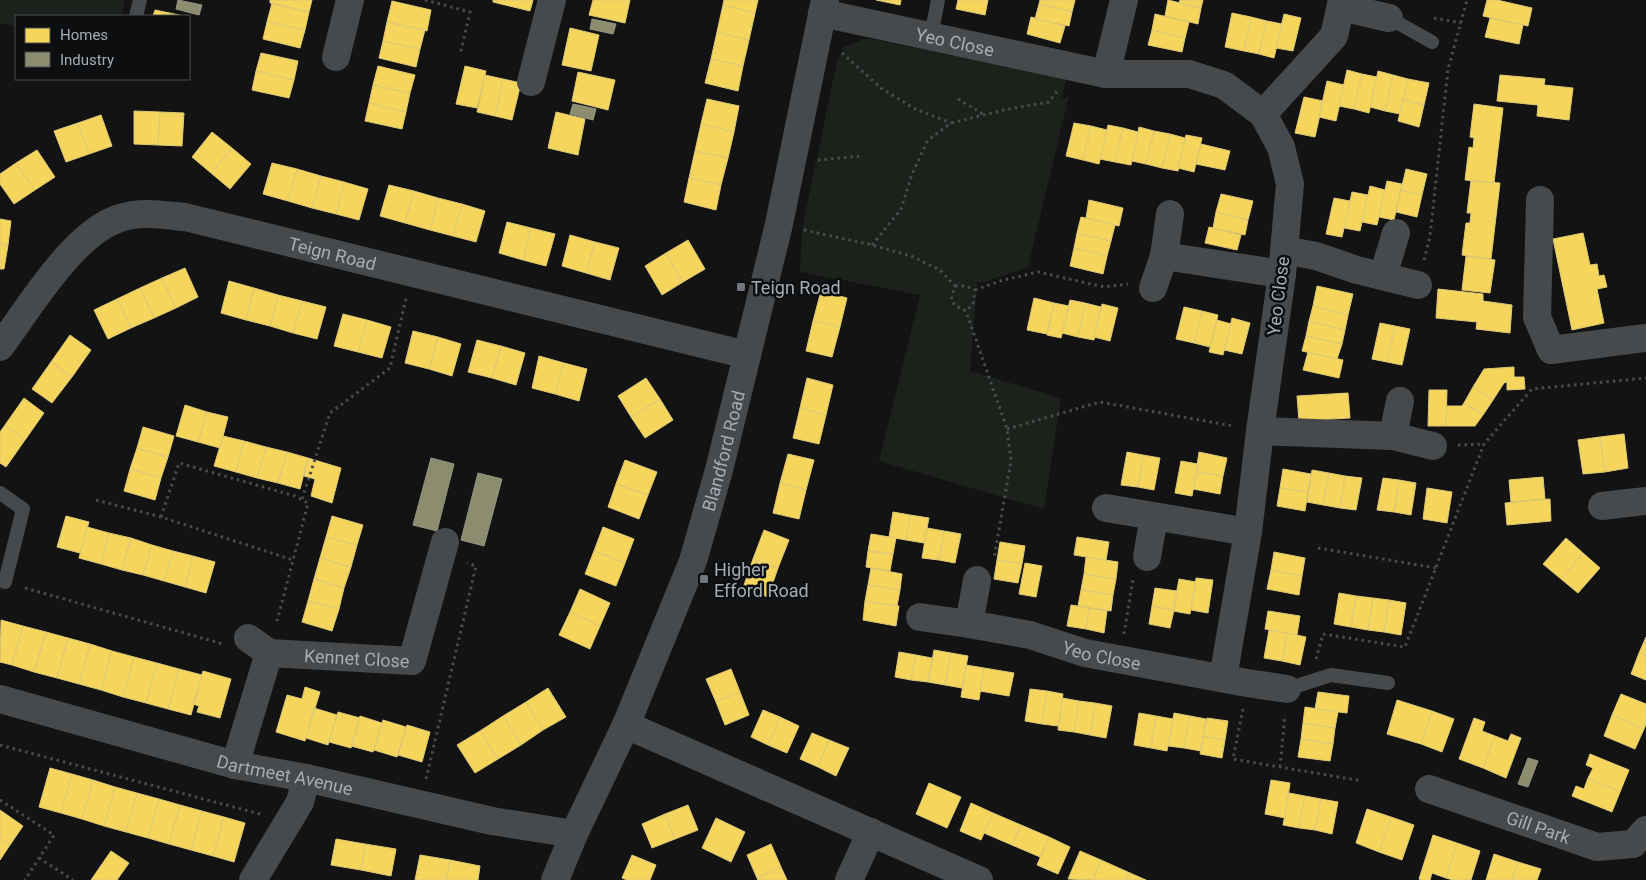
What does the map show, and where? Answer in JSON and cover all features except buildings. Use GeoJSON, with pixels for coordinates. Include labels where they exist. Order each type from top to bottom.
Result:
{"type":"FeatureCollection","features":[{"type":"Feature","properties":{"kind":"street"},"geometry":{"type":"LineString","coordinates":[[336,57],[350,0]]}},
{"type":"Feature","properties":{"kind":"street"},"geometry":{"type":"LineString","coordinates":[[531,82],[552,0]]}},
{"type":"Feature","properties":{"kind":"street"},"geometry":{"type":"LineString","coordinates":[[1106,74],[1124,0]]}},
{"type":"Feature","properties":{"kind":"street"},"geometry":{"type":"LineString","coordinates":[[1262,114],[1334,36],[1342,3],[1389,18]]}},
{"type":"Feature","properties":{"kind":"street","name":"Yeo Close"},"geometry":{"type":"LineString","coordinates":[[822,15],[931,36],[1106,74],[1189,74],[1224,85],[1262,114],[1281,148],[1290,184],[1283,262],[1248,532],[1235,680],[1085,653],[1030,635],[920,617]]}},
{"type":"Feature","properties":{"kind":"street","name":"Blandford Road"},"geometry":{"type":"LineString","coordinates":[[555,880],[574,834],[626,725],[693,560],[719,470],[779,224],[822,15]]}},
{"type":"Feature","properties":{"kind":"street"},"geometry":{"type":"LineString","coordinates":[[1540,200],[1537,317],[1551,350],[1646,338]]}},
{"type":"Feature","properties":{"kind":"street","name":"Teign Road"},"geometry":{"type":"LineString","coordinates":[[0,347],[75,248],[96,229],[120,218],[150,213],[185,217],[747,355]]}},
{"type":"Feature","properties":{"kind":"street"},"geometry":{"type":"LineString","coordinates":[[1153,288],[1164,256],[1170,214]]}},
{"type":"Feature","properties":{"kind":"street"},"geometry":{"type":"LineString","coordinates":[[1383,276],[1396,233]]}},
{"type":"Feature","properties":{"kind":"street"},"geometry":{"type":"LineString","coordinates":[[1164,256],[1283,262],[1316,256],[1357,270],[1418,285]]}},
{"type":"Feature","properties":{"kind":"street"},"geometry":{"type":"LineString","coordinates":[[1393,436],[1400,402]]}},
{"type":"Feature","properties":{"kind":"street"},"geometry":{"type":"LineString","coordinates":[[1260,430],[1393,436],[1433,446]]}},
{"type":"Feature","properties":{"kind":"street"},"geometry":{"type":"LineString","coordinates":[[1602,506],[1646,501]]}},
{"type":"Feature","properties":{"kind":"street"},"geometry":{"type":"LineString","coordinates":[[1106,508],[1248,532]]}},
{"type":"Feature","properties":{"kind":"street"},"geometry":{"type":"LineString","coordinates":[[1147,557],[1154,516]]}},
{"type":"Feature","properties":{"kind":"street","name":"Kennet Close"},"geometry":{"type":"LineString","coordinates":[[258,645],[412,661],[445,542]]}},
{"type":"Feature","properties":{"kind":"street"},"geometry":{"type":"LineString","coordinates":[[969,624],[977,580]]}},
{"type":"Feature","properties":{"kind":"street"},"geometry":{"type":"LineString","coordinates":[[235,765],[258,645]]}},
{"type":"Feature","properties":{"kind":"street"},"geometry":{"type":"LineString","coordinates":[[1235,680],[1287,689]]}},
{"type":"Feature","properties":{"kind":"street","name":"Dartmeet Avenue"},"geometry":{"type":"LineString","coordinates":[[1,701],[235,765],[306,778],[492,821],[574,834]]}},
{"type":"Feature","properties":{"kind":"street"},"geometry":{"type":"LineString","coordinates":[[626,725],[979,880]]}},
{"type":"Feature","properties":{"kind":"street"},"geometry":{"type":"LineString","coordinates":[[253,880],[300,802],[306,778]]}},
{"type":"Feature","properties":{"kind":"street","name":"Gill Park"},"geometry":{"type":"LineString","coordinates":[[1429,789],[1597,847],[1633,844],[1646,830]]}},
{"type":"Feature","properties":{"kind":"street"},"geometry":{"type":"LineString","coordinates":[[849,880],[871,832]]}},
{"type":"Feature","properties":{"kind":"lane"},"geometry":{"type":"LineString","coordinates":[[136,15],[140,0]]}},
{"type":"Feature","properties":{"kind":"lane"},"geometry":{"type":"LineString","coordinates":[[931,36],[938,0]]}},
{"type":"Feature","properties":{"kind":"lane"},"geometry":{"type":"LineString","coordinates":[[1389,18],[1432,42]]}},
{"type":"Feature","properties":{"kind":"lane"},"geometry":{"type":"LineString","coordinates":[[0,494],[23,508],[5,582]]}},
{"type":"Feature","properties":{"kind":"lane"},"geometry":{"type":"LineString","coordinates":[[1287,689],[1330,676],[1388,684]]}},
{"type":"Feature","properties":{"kind":"path"},"geometry":{"type":"LineString","coordinates":[[425,0],[470,12],[460,55]]}},
{"type":"Feature","properties":{"kind":"path"},"geometry":{"type":"LineString","coordinates":[[1418,285],[1430,236],[1448,68],[1467,0]]}},
{"type":"Feature","properties":{"kind":"path"},"geometry":{"type":"LineString","coordinates":[[822,15],[856,67],[881,88],[915,109],[951,123]]}},
{"type":"Feature","properties":{"kind":"path"},"geometry":{"type":"LineString","coordinates":[[872,245],[901,209],[912,174],[928,140],[951,123],[1004,110],[1049,102],[1075,66]]}},
{"type":"Feature","properties":{"kind":"path"},"geometry":{"type":"LineString","coordinates":[[958,99],[983,115]]}},
{"type":"Feature","properties":{"kind":"path"},"geometry":{"type":"LineString","coordinates":[[818,160],[862,156]]}},
{"type":"Feature","properties":{"kind":"path"},"geometry":{"type":"LineString","coordinates":[[779,224],[872,245],[911,256],[940,270],[955,286],[966,286],[976,290],[1000,281],[1038,272],[1104,287],[1134,283],[1153,288]]}},
{"type":"Feature","properties":{"kind":"path"},"geometry":{"type":"LineString","coordinates":[[302,499],[330,413],[390,368],[412,273]]}},
{"type":"Feature","properties":{"kind":"path"},"geometry":{"type":"LineString","coordinates":[[955,286],[951,300],[956,306],[966,311],[1007,429],[1011,461],[990,580],[977,580]]}},
{"type":"Feature","properties":{"kind":"path"},"geometry":{"type":"LineString","coordinates":[[966,311],[972,304],[976,290]]}},
{"type":"Feature","properties":{"kind":"path"},"geometry":{"type":"LineString","coordinates":[[1280,767],[1287,689],[1314,664],[1323,634],[1405,647],[1484,444],[1532,389],[1646,378]]}},
{"type":"Feature","properties":{"kind":"path"},"geometry":{"type":"LineString","coordinates":[[1007,429],[1100,402],[1260,430]]}},
{"type":"Feature","properties":{"kind":"path"},"geometry":{"type":"LineString","coordinates":[[5,582],[237,647],[258,645],[293,560],[308,503],[295,496],[179,463],[162,517]]}},
{"type":"Feature","properties":{"kind":"path"},"geometry":{"type":"LineString","coordinates":[[96,500],[162,517],[293,560]]}},
{"type":"Feature","properties":{"kind":"path"},"geometry":{"type":"LineString","coordinates":[[1318,548],[1436,568]]}},
{"type":"Feature","properties":{"kind":"path"},"geometry":{"type":"LineString","coordinates":[[1120,659],[1136,563],[1147,557]]}},
{"type":"Feature","properties":{"kind":"path"},"geometry":{"type":"LineString","coordinates":[[420,804],[476,566]]}},
{"type":"Feature","properties":{"kind":"path"},"geometry":{"type":"LineString","coordinates":[[1235,680],[1233,759],[1362,780]]}},
{"type":"Feature","properties":{"kind":"path"},"geometry":{"type":"LineString","coordinates":[[0,745],[288,822]]}},
{"type":"Feature","properties":{"kind":"path"},"geometry":{"type":"LineString","coordinates":[[0,800],[54,835],[25,880]]}},
{"type":"Feature","properties":{"kind":"path"},"geometry":{"type":"LineString","coordinates":[[39,858],[73,880]]}},
{"type":"Feature","properties":{"kind":"shaded area"},"geometry":{"type":"Polygon","coordinates":[[[0,0],[125,0],[122,15],[15,15],[15,27],[0,23],[0,0]]]}},
{"type":"Feature","properties":{"kind":"shaded area"},"geometry":{"type":"Polygon","coordinates":[[[866,38],[1066,79],[1062,99],[1069,96],[1028,267],[985,282],[977,282],[970,371],[1061,398],[1044,509],[879,461],[920,295],[800,272],[802,229],[837,61],[844,47],[866,38]]]}},
{"type":"Feature","properties":{"kind":"place","name":"Teign Road"},"geometry":{"type":"Point","coordinates":[741,287]}},
{"type":"Feature","properties":{"kind":"place","name":"Higher Efford Road"},"geometry":{"type":"Point","coordinates":[704,579]}}]}
